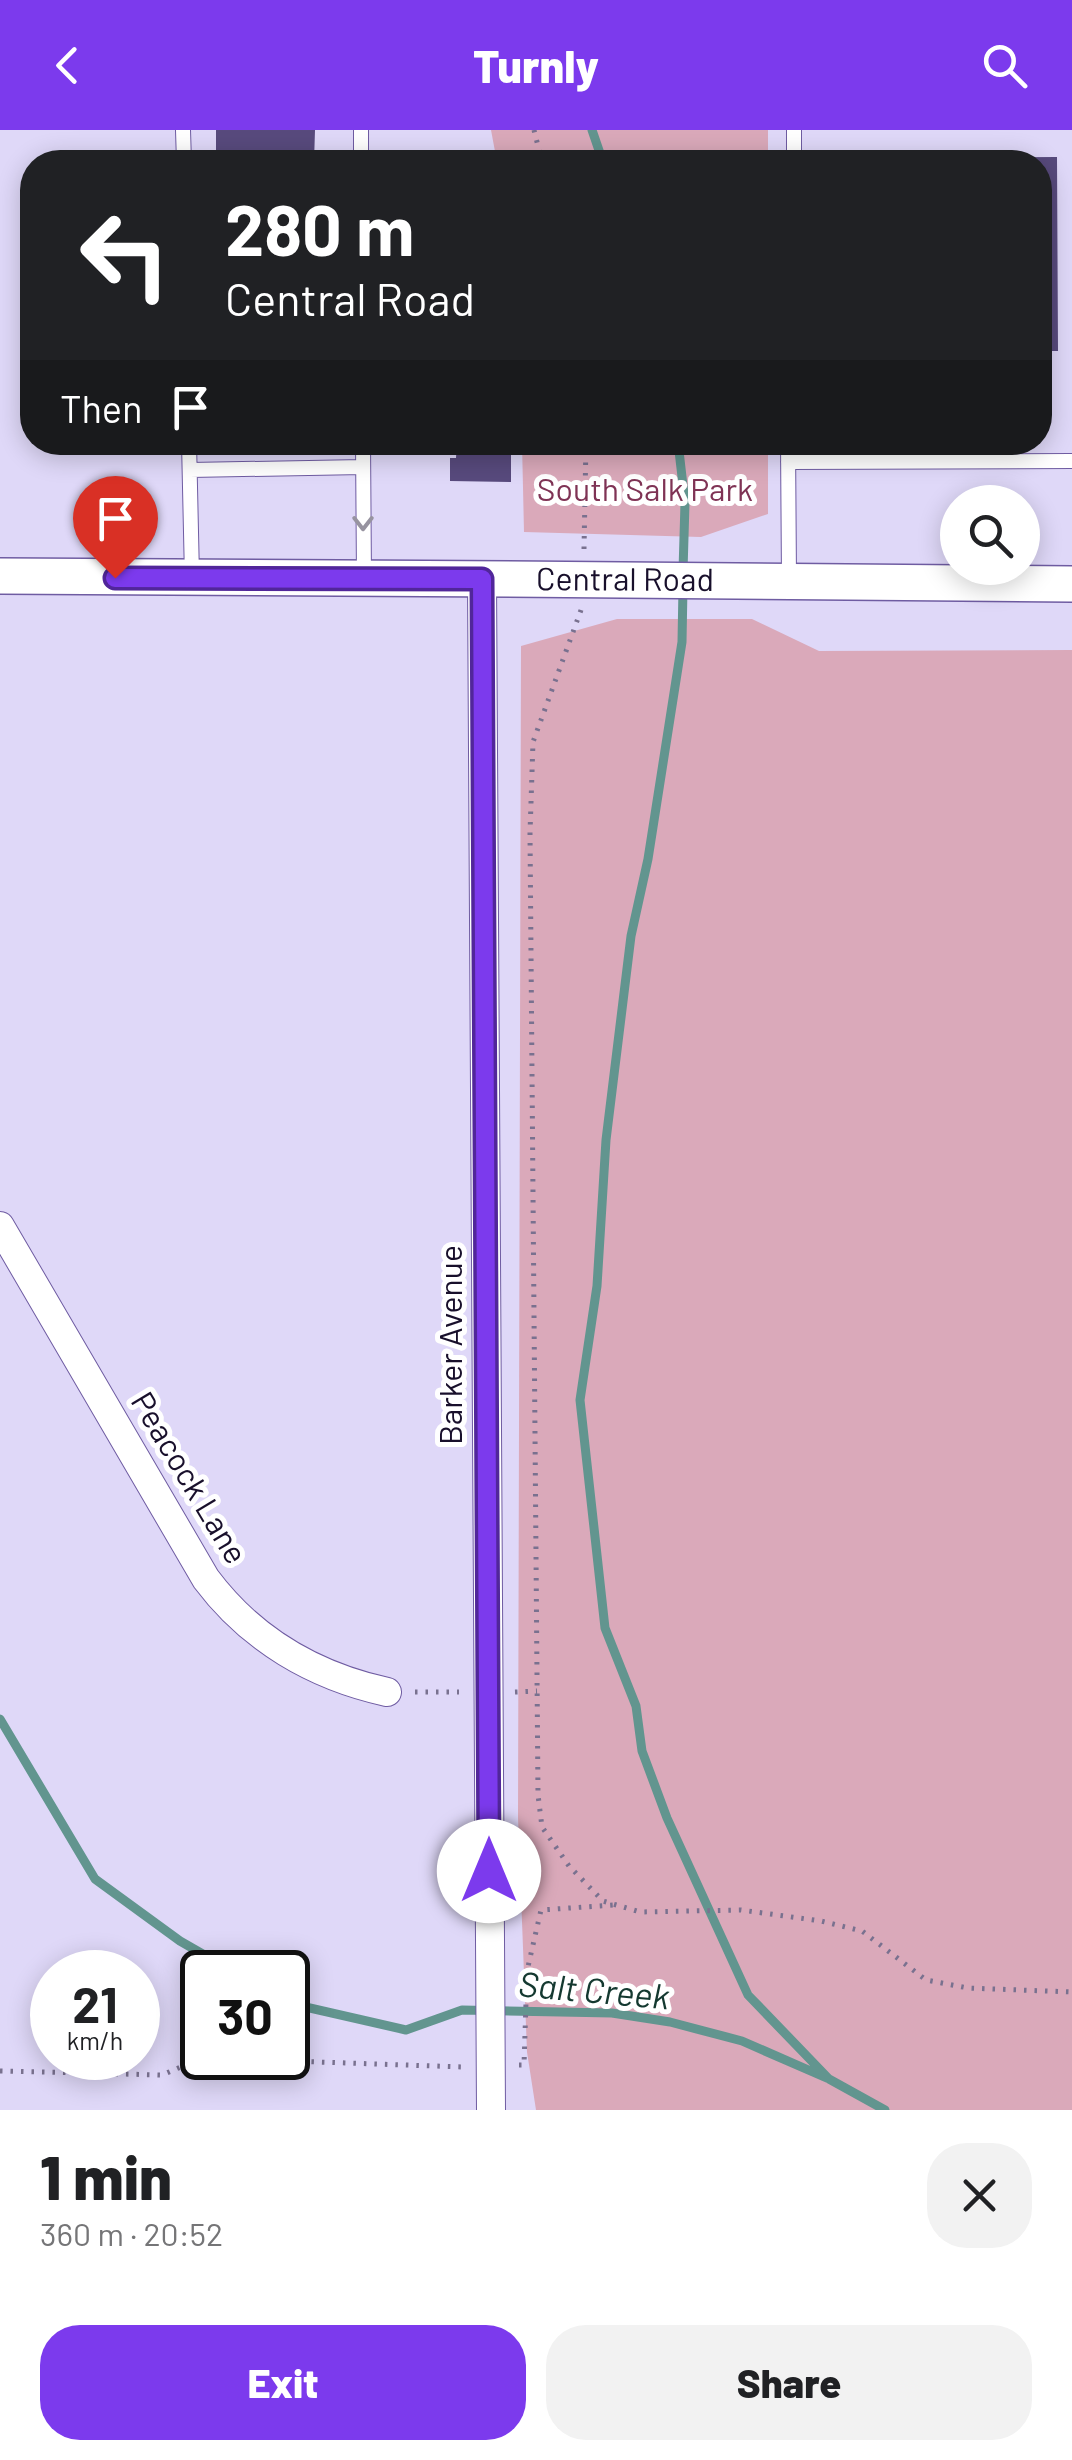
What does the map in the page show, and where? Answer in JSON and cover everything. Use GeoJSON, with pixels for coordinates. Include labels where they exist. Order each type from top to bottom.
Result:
{"type":"FeatureCollection","features":[{"type":"Feature","properties":{"kind":"street","name":"Central Road"},"geometry":{"type":"LineString","coordinates":[[0,576],[1072,584]]}},
{"type":"Feature","properties":{"kind":"street","name":"Barker Avenue"},"geometry":{"type":"LineString","coordinates":[[482,579],[491,2110]]}},
{"type":"Feature","properties":{"kind":"street","name":"Peacock Lane"},"geometry":{"type":"LineString","coordinates":[[0,1226],[206,1579],[232,1613],[296,1659],[355,1685],[387,1692]]}},
{"type":"Feature","properties":{"kind":"lane"},"geometry":{"type":"LineString","coordinates":[[189,455],[192,578]]}},
{"type":"Feature","properties":{"kind":"lane"},"geometry":{"type":"LineString","coordinates":[[363,455],[364,579]]}},
{"type":"Feature","properties":{"kind":"lane"},"geometry":{"type":"LineString","coordinates":[[788,455],[789,579]]}},
{"type":"Feature","properties":{"kind":"lane"},"geometry":{"type":"LineString","coordinates":[[788,462],[1072,461]]}},
{"type":"Feature","properties":{"kind":"lane"},"geometry":{"type":"LineString","coordinates":[[190,470],[363,467]]}},
{"type":"Feature","properties":{"kind":"path"},"geometry":{"type":"LineString","coordinates":[[586,455],[584,581],[577,623],[533,742],[530,834],[538,1795],[542,1827],[568,1866],[603,1901],[640,1912],[741,1910],[822,1920],[862,1931],[926,1980],[968,1988],[1072,1992]]}},
{"type":"Feature","properties":{"kind":"path"},"geometry":{"type":"LineString","coordinates":[[0,2071],[162,2075],[202,2058],[457,2067],[490,2053],[524,2065],[527,1970],[541,1910],[616,1905]]}},
{"type":"Feature","properties":{"kind":"green space"},"geometry":{"type":"Polygon","coordinates":[[[491,130],[768,130],[768,150],[495,150],[491,130]]]}},
{"type":"Feature","properties":{"kind":"green space","name":"South Salk Park"},"geometry":{"type":"Polygon","coordinates":[[[522,455],[768,455],[768,514],[701,537],[524,532],[522,455]]]}},
{"type":"Feature","properties":{"kind":"green space"},"geometry":{"type":"Polygon","coordinates":[[[617,619],[752,619],[819,651],[1072,650],[1072,2110],[536,2110],[527,2052],[518,1817],[521,646],[617,619]]]}},
{"type":"Feature","properties":{"kind":"building"},"geometry":{"type":"Polygon","coordinates":[[[216,130],[315,130],[314,150],[216,150],[216,130]]]}},
{"type":"Feature","properties":{"kind":"building"},"geometry":{"type":"Polygon","coordinates":[[[1052,157],[1057,157],[1058,351],[1052,351],[1052,157]]]}},
{"type":"Feature","properties":{"kind":"building"},"geometry":{"type":"Polygon","coordinates":[[[511,455],[511,482],[450,481],[450,458],[511,455]]]}},
{"type":"Feature","properties":{"kind":"waterway"},"geometry":{"type":"LineString","coordinates":[[592,130],[599,150]]}},
{"type":"Feature","properties":{"kind":"waterway"},"geometry":{"type":"LineString","coordinates":[[679,455],[685,503],[683,571]]}},
{"type":"Feature","properties":{"kind":"waterway"},"geometry":{"type":"LineString","coordinates":[[683,587],[682,642],[648,859],[631,936],[606,1140],[597,1286],[580,1400],[605,1628],[636,1706],[642,1751],[667,1818],[748,1995],[829,2079]]}},
{"type":"Feature","properties":{"kind":"waterway","name":"Salt Creek"},"geometry":{"type":"LineString","coordinates":[[0,1719],[95,1879],[196,1950]]}},
{"type":"Feature","properties":{"kind":"waterway","name":"Salt Creek"},"geometry":{"type":"LineString","coordinates":[[310,2008],[406,2030],[462,2010],[612,2013],[670,2022],[742,2041],[829,2079],[885,2110]]}},
{"type":"Feature","properties":{"kind":"route"},"geometry":{"type":"LineString","coordinates":[[115,578],[482,579],[489,1871]]}}]}
